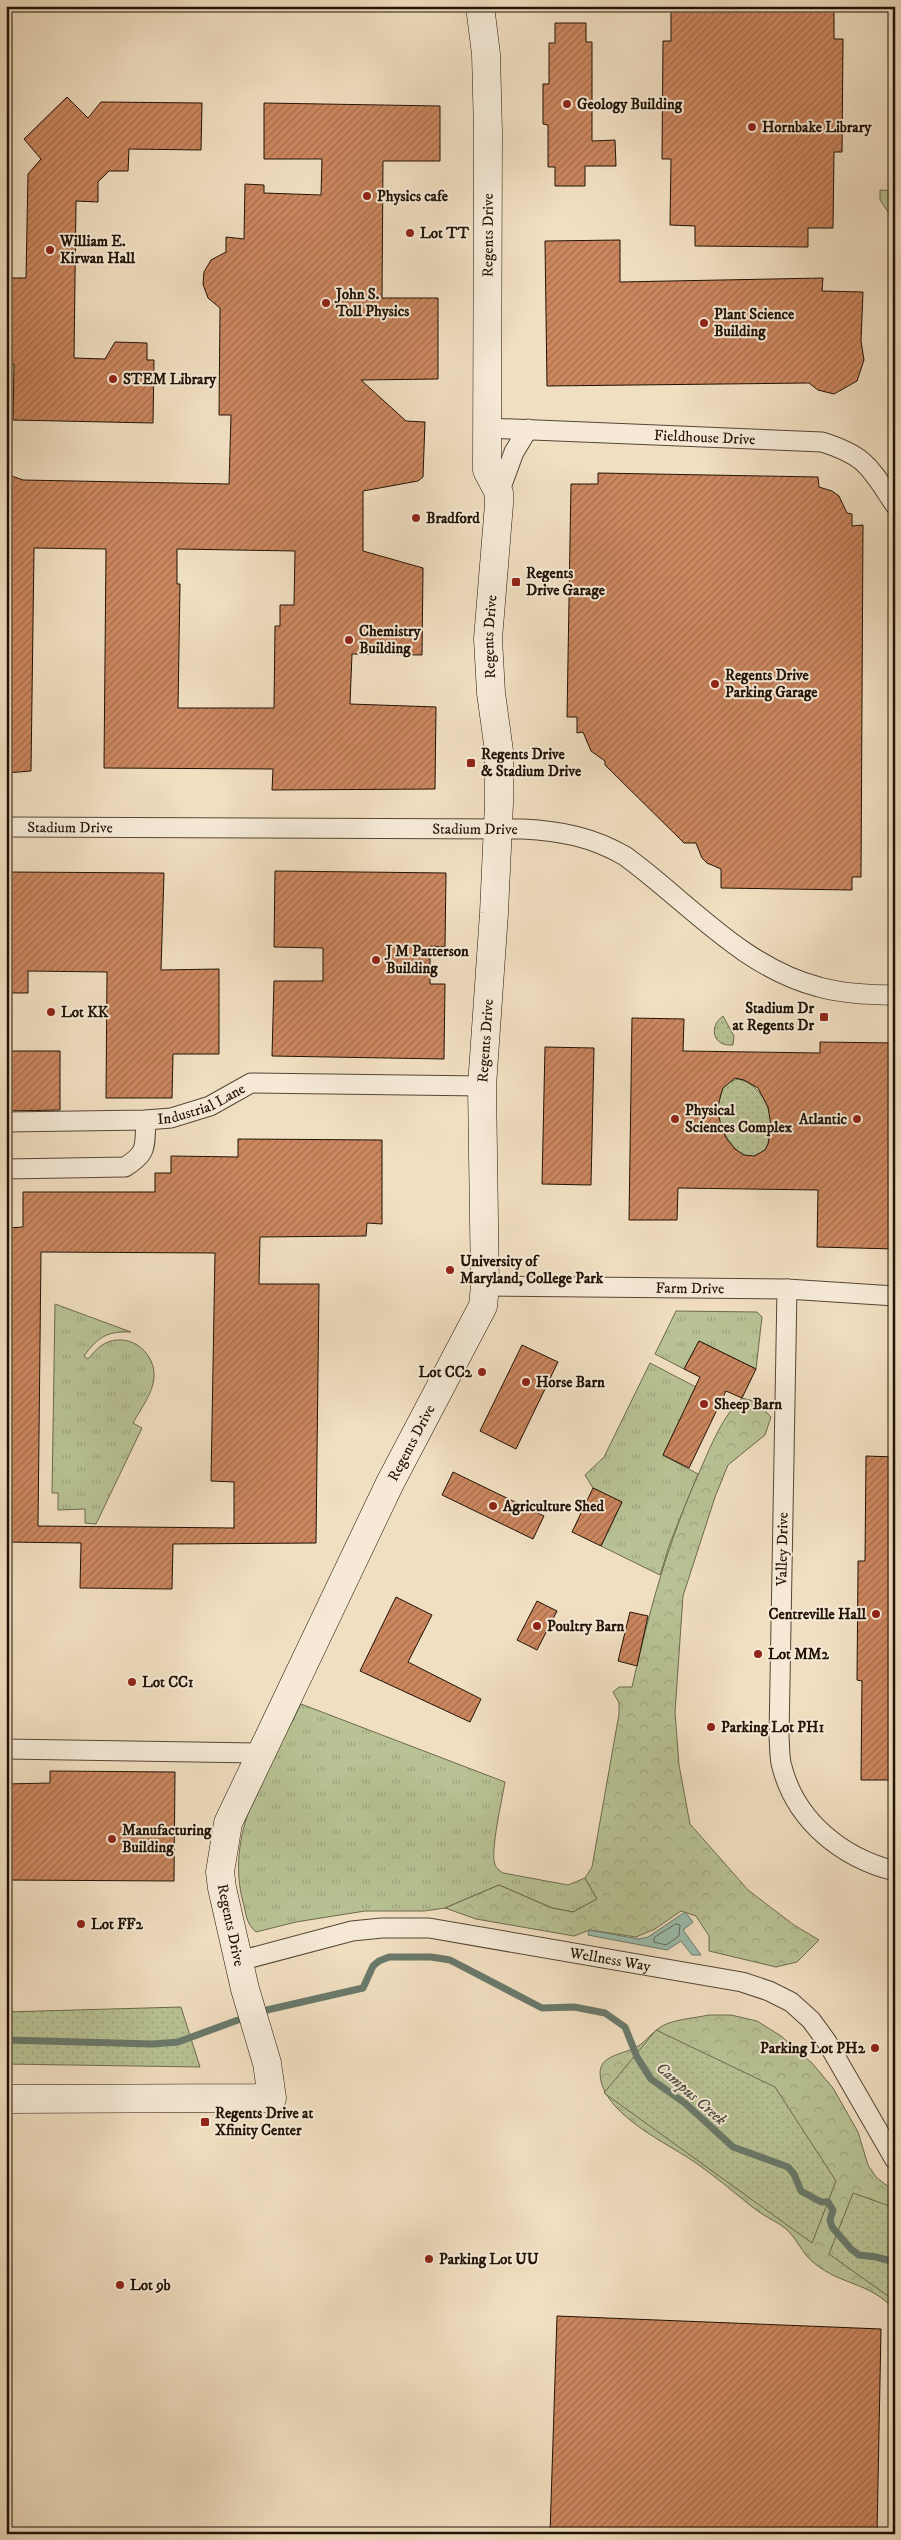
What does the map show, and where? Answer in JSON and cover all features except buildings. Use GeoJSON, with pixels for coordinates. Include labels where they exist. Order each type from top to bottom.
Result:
{"type":"FeatureCollection","features":[{"type":"Feature","properties":{"kind":"street","name":"Regents Drive"},"geometry":{"type":"LineString","coordinates":[[480,6],[486,54],[488,132],[487,470],[499,493]]}},
{"type":"Feature","properties":{"kind":"street","name":"Fieldhouse Drive"},"geometry":{"type":"LineString","coordinates":[[487,428],[822,442],[857,456],[870,466],[895,505]]}},
{"type":"Feature","properties":{"kind":"street","name":"Regents Drive"},"geometry":{"type":"LineString","coordinates":[[6,2099],[272,2098],[267,2063],[239,1961],[222,1888],[220,1872],[228,1823],[390,1483],[480,1311],[485,1286],[482,1086],[498,831],[499,751],[491,693],[488,639],[499,493],[514,452],[528,429]]}},
{"type":"Feature","properties":{"kind":"street","name":"Stadium Drive"},"geometry":{"type":"LineString","coordinates":[[6,827],[556,831],[589,838],[625,856],[746,953],[784,975],[851,994],[895,995]]}},
{"type":"Feature","properties":{"kind":"street","name":"Industrial Lane"},"geometry":{"type":"LineString","coordinates":[[6,1122],[171,1118],[199,1110],[227,1098],[251,1083],[482,1086]]}},
{"type":"Feature","properties":{"kind":"street"},"geometry":{"type":"LineString","coordinates":[[6,1169],[125,1167],[140,1158],[144,1148],[146,1120]]}},
{"type":"Feature","properties":{"kind":"street","name":"Farm Drive"},"geometry":{"type":"LineString","coordinates":[[485,1286],[788,1289],[895,1296]]}},
{"type":"Feature","properties":{"kind":"street","name":"Valley Drive"},"geometry":{"type":"LineString","coordinates":[[788,1289],[780,1727],[781,1765],[796,1802],[807,1818],[824,1836],[869,1864],[895,1871]]}},
{"type":"Feature","properties":{"kind":"street"},"geometry":{"type":"LineString","coordinates":[[6,1748],[261,1753]]}},
{"type":"Feature","properties":{"kind":"street","name":"Wellness Way"},"geometry":{"type":"LineString","coordinates":[[239,1961],[352,1931],[382,1928],[429,1928],[742,1982],[769,1990],[791,2002],[811,2020],[828,2042],[895,2160]]}},
{"type":"Feature","properties":{"kind":"green space"},"geometry":{"type":"Polygon","coordinates":[[[880,190],[895,191],[895,222],[880,200],[880,190]]]}},
{"type":"Feature","properties":{"kind":"green space"},"geometry":{"type":"Polygon","coordinates":[[[723,1016],[734,1036],[733,1045],[721,1043],[715,1035],[715,1025],[723,1016]]]}},
{"type":"Feature","properties":{"kind":"green space"},"geometry":{"type":"Polygon","coordinates":[[[738,1079],[748,1082],[763,1097],[771,1118],[772,1129],[770,1139],[766,1148],[755,1156],[744,1155],[733,1146],[724,1132],[718,1116],[718,1100],[724,1087],[738,1079]]]}},
{"type":"Feature","properties":{"kind":"green space"},"geometry":{"type":"Polygon","coordinates":[[[55,1304],[131,1332],[104,1336],[84,1356],[88,1359],[105,1343],[126,1340],[134,1343],[147,1354],[154,1369],[151,1390],[133,1423],[142,1428],[96,1524],[85,1523],[85,1509],[58,1510],[58,1493],[52,1493],[55,1304]]]}},
{"type":"Feature","properties":{"kind":"green space"},"geometry":{"type":"Polygon","coordinates":[[[676,1311],[757,1312],[762,1317],[756,1369],[699,1341],[684,1369],[655,1354],[676,1311]]]}},
{"type":"Feature","properties":{"kind":"green space"},"geometry":{"type":"Polygon","coordinates":[[[650,1363],[696,1387],[663,1455],[698,1474],[670,1543],[660,1575],[601,1546],[622,1502],[593,1488],[585,1475],[604,1457],[650,1363]]]}},
{"type":"Feature","properties":{"kind":"green space"},"geometry":{"type":"Polygon","coordinates":[[[742,1398],[757,1402],[771,1417],[765,1435],[728,1465],[715,1497],[683,1596],[675,1712],[679,1765],[690,1824],[748,1890],[794,1925],[819,1940],[797,1962],[776,1967],[709,1951],[709,1936],[696,1916],[681,1911],[655,1929],[636,1937],[590,1930],[574,1936],[476,1919],[445,1908],[499,1885],[552,1908],[573,1912],[597,1899],[585,1878],[592,1867],[619,1714],[619,1703],[613,1692],[619,1687],[632,1687],[661,1575],[690,1493],[719,1430],[729,1413],[742,1398]]]}},
{"type":"Feature","properties":{"kind":"green space"},"geometry":{"type":"Polygon","coordinates":[[[301,1704],[505,1782],[494,1849],[495,1865],[497,1868],[503,1873],[568,1885],[585,1878],[597,1899],[573,1912],[552,1908],[499,1885],[445,1908],[424,1911],[365,1911],[296,1922],[256,1932],[248,1922],[243,1902],[239,1875],[240,1849],[253,1799],[301,1704]]]}},
{"type":"Feature","properties":{"kind":"green space"},"geometry":{"type":"Polygon","coordinates":[[[181,2007],[200,2067],[6,2064],[6,2012],[181,2007]]]}},
{"type":"Feature","properties":{"kind":"green space"},"geometry":{"type":"Polygon","coordinates":[[[709,2015],[731,2015],[757,2021],[781,2036],[812,2063],[833,2088],[858,2132],[868,2165],[876,2177],[895,2192],[895,2310],[865,2288],[835,2276],[814,2263],[785,2228],[759,2212],[696,2163],[647,2133],[620,2111],[609,2099],[602,2086],[600,2072],[605,2061],[636,2047],[664,2025],[709,2015]]]}},
{"type":"Feature","properties":{"kind":"green space"},"geometry":{"type":"Polygon","coordinates":[[[656,2030],[775,2087],[836,2181],[812,2243],[604,2093],[656,2030]]]}},
{"type":"Feature","properties":{"kind":"green space"},"geometry":{"type":"Polygon","coordinates":[[[853,2193],[895,2208],[895,2301],[829,2254],[853,2193]]]}},
{"type":"Feature","properties":{"kind":"water"},"geometry":{"type":"Polygon","coordinates":[[[685,1912],[693,1922],[683,1930],[701,1955],[692,1955],[681,1941],[667,1950],[588,1935],[589,1930],[639,1939],[648,1937],[685,1912]]]}},
{"type":"Feature","properties":{"kind":"waterway","name":"Campus Creek"},"geometry":{"type":"LineString","coordinates":[[267,2010],[363,1988],[373,1966],[389,1957],[431,1957],[450,1960],[542,2008],[574,2007],[605,2013],[625,2027],[637,2057],[651,2079],[686,2104],[733,2147],[788,2167],[794,2174],[801,2191],[821,2202],[828,2202],[833,2210],[830,2220],[832,2227],[851,2249],[859,2255],[895,2262]]}},
{"type":"Feature","properties":{"kind":"waterway"},"geometry":{"type":"LineString","coordinates":[[6,2040],[153,2044],[178,2042],[238,2020]]}},
{"type":"Feature","properties":{"kind":"place","name":"Geology Building"},"geometry":{"type":"Point","coordinates":[567,104]}},
{"type":"Feature","properties":{"kind":"place","name":"Hornbake Library"},"geometry":{"type":"Point","coordinates":[752,127]}},
{"type":"Feature","properties":{"kind":"place","name":"Physics cafe"},"geometry":{"type":"Point","coordinates":[367,196]}},
{"type":"Feature","properties":{"kind":"place","name":"Lot TT"},"geometry":{"type":"Point","coordinates":[410,233]}},
{"type":"Feature","properties":{"kind":"place","name":"William E. Kirwan Hall"},"geometry":{"type":"Point","coordinates":[50,250]}},
{"type":"Feature","properties":{"kind":"place","name":"John S. Toll Physics"},"geometry":{"type":"Point","coordinates":[326,303]}},
{"type":"Feature","properties":{"kind":"place","name":"Plant Science Building"},"geometry":{"type":"Point","coordinates":[704,323]}},
{"type":"Feature","properties":{"kind":"place","name":"STEM Library"},"geometry":{"type":"Point","coordinates":[113,379]}},
{"type":"Feature","properties":{"kind":"place","name":"Bradford"},"geometry":{"type":"Point","coordinates":[416,518]}},
{"type":"Feature","properties":{"kind":"place","name":"Regents Drive Garage"},"geometry":{"type":"Point","coordinates":[516,582]}},
{"type":"Feature","properties":{"kind":"place","name":"Chemistry Building"},"geometry":{"type":"Point","coordinates":[349,640]}},
{"type":"Feature","properties":{"kind":"place","name":"Regents Drive Parking Garage"},"geometry":{"type":"Point","coordinates":[715,684]}},
{"type":"Feature","properties":{"kind":"place","name":"Regents Drive & Stadium Drive"},"geometry":{"type":"Point","coordinates":[471,763]}},
{"type":"Feature","properties":{"kind":"place","name":"J M Patterson Building"},"geometry":{"type":"Point","coordinates":[376,960]}},
{"type":"Feature","properties":{"kind":"place","name":"Lot KK"},"geometry":{"type":"Point","coordinates":[51,1012]}},
{"type":"Feature","properties":{"kind":"place","name":"Stadium Dr at Regents Dr"},"geometry":{"type":"Point","coordinates":[824,1017]}},
{"type":"Feature","properties":{"kind":"place","name":"Physical Sciences Complex"},"geometry":{"type":"Point","coordinates":[675,1119]}},
{"type":"Feature","properties":{"kind":"place","name":"Atlantic"},"geometry":{"type":"Point","coordinates":[857,1119]}},
{"type":"Feature","properties":{"kind":"place","name":"University of Maryland, College Park"},"geometry":{"type":"Point","coordinates":[450,1270]}},
{"type":"Feature","properties":{"kind":"place","name":"Lot CC2"},"geometry":{"type":"Point","coordinates":[482,1372]}},
{"type":"Feature","properties":{"kind":"place","name":"Horse Barn"},"geometry":{"type":"Point","coordinates":[526,1382]}},
{"type":"Feature","properties":{"kind":"place","name":"Sheep Barn"},"geometry":{"type":"Point","coordinates":[704,1404]}},
{"type":"Feature","properties":{"kind":"place","name":"Agriculture Shed"},"geometry":{"type":"Point","coordinates":[493,1506]}},
{"type":"Feature","properties":{"kind":"place","name":"Centreville Hall"},"geometry":{"type":"Point","coordinates":[876,1614]}},
{"type":"Feature","properties":{"kind":"place","name":"Poultry Barn"},"geometry":{"type":"Point","coordinates":[537,1626]}},
{"type":"Feature","properties":{"kind":"place","name":"Lot MM2"},"geometry":{"type":"Point","coordinates":[758,1654]}},
{"type":"Feature","properties":{"kind":"place","name":"Lot CC1"},"geometry":{"type":"Point","coordinates":[132,1682]}},
{"type":"Feature","properties":{"kind":"place","name":"Parking Lot PH1"},"geometry":{"type":"Point","coordinates":[711,1727]}},
{"type":"Feature","properties":{"kind":"place","name":"Manufacturing Building"},"geometry":{"type":"Point","coordinates":[112,1839]}},
{"type":"Feature","properties":{"kind":"place","name":"Lot FF2"},"geometry":{"type":"Point","coordinates":[81,1924]}},
{"type":"Feature","properties":{"kind":"place","name":"Parking Lot PH2"},"geometry":{"type":"Point","coordinates":[875,2048]}},
{"type":"Feature","properties":{"kind":"place","name":"Regents Drive at Xfinity Center"},"geometry":{"type":"Point","coordinates":[205,2122]}},
{"type":"Feature","properties":{"kind":"place","name":"Parking Lot UU"},"geometry":{"type":"Point","coordinates":[429,2259]}},
{"type":"Feature","properties":{"kind":"place","name":"Lot 9b"},"geometry":{"type":"Point","coordinates":[120,2285]}}]}
